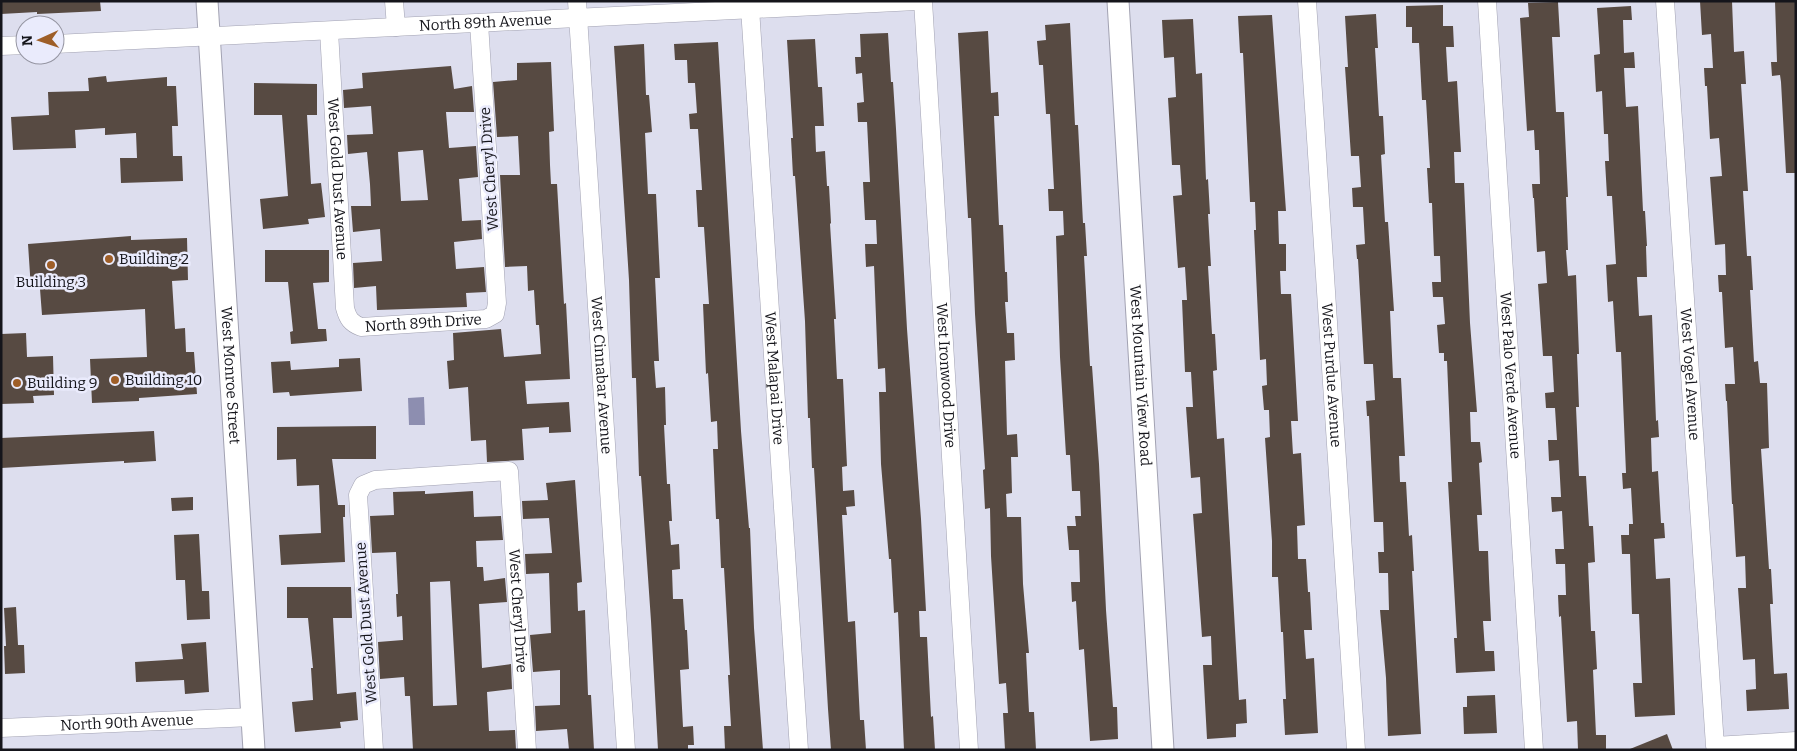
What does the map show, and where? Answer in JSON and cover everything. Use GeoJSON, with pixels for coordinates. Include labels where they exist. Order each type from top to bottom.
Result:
{"type":"FeatureCollection","features":[{"type":"Feature","properties":{"kind":"street","name":"West Monroe Street"},"geometry":{"type":"LineString","coordinates":[[207,1],[254,750]]}},
{"type":"Feature","properties":{"kind":"street"},"geometry":{"type":"LineString","coordinates":[[394,1],[396,27]]}},
{"type":"Feature","properties":{"kind":"street","name":"North 89th Avenue"},"geometry":{"type":"LineString","coordinates":[[65,44],[479,23],[577,10],[750,8],[916,1]]}},
{"type":"Feature","properties":{"kind":"street","name":"West Ironwood Drive"},"geometry":{"type":"LineString","coordinates":[[923,1],[969,750]]}},
{"type":"Feature","properties":{"kind":"street","name":"West Mountain View Road"},"geometry":{"type":"LineString","coordinates":[[1118,1],[1163,750]]}},
{"type":"Feature","properties":{"kind":"street","name":"West Purdue Avenue"},"geometry":{"type":"LineString","coordinates":[[1307,1],[1356,750]]}},
{"type":"Feature","properties":{"kind":"street","name":"West Palo Verde Avenue"},"geometry":{"type":"LineString","coordinates":[[1487,1],[1534,750]]}},
{"type":"Feature","properties":{"kind":"street","name":"West Vogel Avenue"},"geometry":{"type":"LineString","coordinates":[[1665,1],[1715,746],[1796,741]]}},
{"type":"Feature","properties":{"kind":"street","name":"West Malapai Drive"},"geometry":{"type":"LineString","coordinates":[[750,8],[799,750]]}},
{"type":"Feature","properties":{"kind":"street","name":"West Cinnabar Avenue"},"geometry":{"type":"LineString","coordinates":[[577,10],[626,750]]}},
{"type":"Feature","properties":{"kind":"street","name":"West Cheryl Drive"},"geometry":{"type":"LineString","coordinates":[[479,23],[497,303],[495,314]]}},
{"type":"Feature","properties":{"kind":"street","name":"West Gold Dust Avenue"},"geometry":{"type":"LineString","coordinates":[[329,31],[345,308],[347,316],[352,323]]}},
{"type":"Feature","properties":{"kind":"street"},"geometry":{"type":"LineString","coordinates":[[1,46],[15,45]]}},
{"type":"Feature","properties":{"kind":"street","name":"North 89th Drive"},"geometry":{"type":"LineString","coordinates":[[352,323],[361,327],[476,320],[486,319],[495,314]]}},
{"type":"Feature","properties":{"kind":"street","name":"West Cheryl Drive"},"geometry":{"type":"LineString","coordinates":[[509,471],[527,750]]}},
{"type":"Feature","properties":{"kind":"street","name":"West Gold Dust Avenue"},"geometry":{"type":"LineString","coordinates":[[374,750],[358,495],[363,485],[375,480],[509,471]]}},
{"type":"Feature","properties":{"kind":"street","name":"North 90th Avenue"},"geometry":{"type":"LineString","coordinates":[[1,728],[252,717]]}},
{"type":"Feature","properties":{"kind":"water"},"geometry":{"type":"Polygon","coordinates":[[[424,397],[425,425],[409,425],[408,398],[424,397]]]}},
{"type":"Feature","properties":{"kind":"building"},"geometry":{"type":"Polygon","coordinates":[[[1,1],[100,1],[101,11],[1,14],[1,1]]]}},
{"type":"Feature","properties":{"kind":"building"},"geometry":{"type":"Polygon","coordinates":[[[1700,1],[1732,1],[1734,52],[1744,51],[1746,84],[1741,84],[1748,191],[1743,191],[1747,256],[1751,256],[1753,290],[1750,290],[1754,362],[1758,361],[1760,383],[1767,383],[1769,448],[1761,449],[1769,569],[1771,569],[1773,604],[1770,604],[1774,674],[1787,673],[1789,709],[1747,711],[1746,690],[1756,689],[1755,659],[1743,660],[1738,588],[1746,588],[1745,556],[1736,557],[1725,384],[1735,384],[1733,347],[1725,348],[1722,292],[1719,292],[1718,275],[1726,275],[1725,244],[1715,245],[1710,177],[1722,176],[1719,138],[1710,139],[1704,68],[1713,68],[1711,34],[1702,35],[1700,1]]]}},
{"type":"Feature","properties":{"kind":"building"},"geometry":{"type":"Polygon","coordinates":[[[1775,1],[1796,1],[1796,173],[1786,173],[1780,75],[1772,76],[1771,62],[1777,62],[1775,1]]]}},
{"type":"Feature","properties":{"kind":"building"},"geometry":{"type":"Polygon","coordinates":[[[1558,2],[1560,37],[1552,37],[1556,112],[1564,112],[1568,197],[1566,197],[1568,250],[1566,250],[1568,276],[1576,275],[1579,407],[1576,407],[1579,476],[1586,476],[1589,526],[1593,526],[1595,562],[1588,563],[1591,631],[1595,631],[1597,669],[1593,670],[1596,735],[1606,735],[1606,750],[1578,750],[1577,721],[1567,722],[1561,616],[1559,617],[1558,595],[1566,595],[1565,564],[1556,564],[1555,549],[1564,549],[1562,511],[1552,512],[1551,497],[1561,497],[1559,460],[1549,461],[1548,440],[1557,440],[1555,408],[1546,408],[1545,393],[1554,392],[1552,356],[1543,356],[1538,284],[1547,283],[1545,251],[1537,252],[1532,184],[1540,184],[1539,150],[1535,150],[1534,130],[1527,131],[1520,18],[1529,17],[1528,3],[1558,2]]]}},
{"type":"Feature","properties":{"kind":"building"},"geometry":{"type":"Polygon","coordinates":[[[1443,5],[1443,26],[1453,26],[1454,47],[1446,47],[1448,82],[1457,81],[1461,152],[1454,152],[1455,183],[1464,183],[1470,323],[1477,412],[1470,412],[1471,442],[1480,442],[1482,462],[1479,463],[1482,515],[1477,515],[1479,551],[1488,551],[1491,621],[1483,621],[1485,651],[1494,651],[1495,671],[1456,673],[1454,638],[1457,638],[1448,482],[1452,482],[1447,361],[1444,361],[1444,353],[1439,353],[1437,325],[1445,324],[1443,297],[1433,297],[1432,282],[1441,282],[1440,256],[1434,256],[1432,203],[1429,203],[1427,168],[1430,168],[1426,100],[1422,100],[1419,43],[1412,43],[1412,27],[1406,27],[1406,6],[1443,5]]]}},
{"type":"Feature","properties":{"kind":"building"},"geometry":{"type":"Polygon","coordinates":[[[1631,6],[1632,20],[1623,20],[1624,53],[1634,52],[1635,68],[1624,68],[1626,107],[1638,106],[1643,211],[1645,211],[1647,246],[1647,277],[1637,277],[1639,316],[1652,315],[1656,421],[1658,420],[1659,437],[1651,438],[1652,472],[1658,471],[1661,523],[1664,523],[1665,538],[1654,539],[1656,579],[1670,578],[1675,715],[1635,717],[1633,683],[1642,683],[1639,614],[1632,614],[1630,554],[1622,554],[1621,535],[1629,535],[1629,524],[1633,524],[1631,488],[1623,489],[1622,473],[1626,473],[1621,352],[1616,352],[1613,301],[1608,302],[1606,265],[1616,264],[1612,196],[1607,196],[1605,161],[1609,161],[1608,134],[1604,134],[1602,91],[1596,92],[1594,55],[1600,54],[1597,8],[1631,6]]]}},
{"type":"Feature","properties":{"kind":"building"},"geometry":{"type":"Polygon","coordinates":[[[1376,14],[1378,48],[1375,48],[1379,116],[1383,116],[1385,154],[1381,155],[1385,222],[1388,222],[1394,311],[1390,311],[1393,378],[1401,378],[1405,456],[1399,456],[1400,482],[1406,482],[1409,536],[1412,535],[1414,571],[1412,571],[1421,734],[1388,736],[1386,678],[1380,610],[1389,610],[1388,573],[1379,573],[1378,552],[1384,552],[1383,522],[1374,522],[1369,416],[1367,416],[1366,401],[1375,400],[1373,364],[1364,364],[1356,245],[1365,244],[1363,207],[1353,207],[1352,188],[1361,187],[1359,156],[1351,156],[1345,67],[1348,67],[1345,16],[1376,14]]]}},
{"type":"Feature","properties":{"kind":"building"},"geometry":{"type":"Polygon","coordinates":[[[1272,15],[1286,211],[1278,211],[1279,244],[1286,244],[1286,271],[1280,271],[1281,294],[1291,294],[1298,421],[1291,421],[1293,454],[1301,453],[1305,525],[1297,526],[1298,559],[1306,559],[1308,592],[1310,592],[1312,630],[1304,630],[1306,659],[1314,658],[1318,733],[1285,735],[1283,699],[1286,699],[1283,632],[1281,632],[1278,577],[1272,577],[1272,541],[1265,438],[1270,437],[1269,410],[1264,410],[1262,386],[1267,385],[1266,359],[1260,360],[1254,230],[1256,230],[1255,202],[1250,202],[1243,53],[1240,53],[1238,16],[1272,15]]]}},
{"type":"Feature","properties":{"kind":"building"},"geometry":{"type":"Polygon","coordinates":[[[1193,19],[1196,74],[1202,73],[1206,180],[1208,179],[1210,214],[1208,214],[1211,266],[1208,266],[1212,334],[1215,334],[1217,370],[1213,371],[1217,439],[1224,438],[1239,700],[1246,699],[1247,723],[1236,724],[1236,737],[1207,739],[1203,665],[1212,665],[1211,636],[1202,637],[1193,514],[1202,513],[1200,477],[1191,478],[1186,407],[1193,407],[1191,372],[1185,372],[1182,300],[1187,300],[1185,267],[1178,268],[1173,196],[1182,195],[1180,165],[1172,165],[1168,98],[1176,97],[1174,57],[1164,58],[1162,20],[1193,19]]]}},
{"type":"Feature","properties":{"kind":"building"},"geometry":{"type":"Polygon","coordinates":[[[1070,23],[1075,125],[1078,125],[1083,223],[1085,223],[1087,256],[1084,256],[1090,366],[1092,366],[1099,464],[1106,610],[1113,707],[1117,707],[1118,739],[1090,741],[1084,649],[1079,650],[1076,601],[1072,602],[1071,582],[1080,582],[1079,550],[1069,550],[1067,526],[1076,526],[1075,516],[1081,516],[1080,491],[1072,491],[1070,455],[1066,455],[1060,357],[1056,236],[1064,235],[1063,211],[1049,211],[1048,189],[1054,189],[1050,114],[1046,114],[1043,65],[1039,65],[1037,41],[1046,40],[1045,25],[1070,23]]]}},
{"type":"Feature","properties":{"kind":"building"},"geometry":{"type":"Polygon","coordinates":[[[988,31],[991,93],[998,92],[999,116],[994,116],[999,225],[1003,225],[1005,272],[1007,272],[1008,302],[1005,302],[1007,333],[1014,333],[1015,360],[1005,361],[1007,435],[1017,434],[1018,457],[1011,457],[1012,493],[1006,494],[1007,517],[1021,517],[1023,584],[1029,653],[1026,653],[1029,712],[1034,712],[1036,750],[1005,750],[1003,713],[1008,713],[1006,683],[999,684],[990,508],[985,509],[983,470],[985,469],[971,218],[968,218],[958,33],[988,31]]]}},
{"type":"Feature","properties":{"kind":"building"},"geometry":{"type":"Polygon","coordinates":[[[888,33],[891,82],[893,82],[926,611],[919,611],[920,637],[927,637],[931,717],[933,716],[935,750],[904,750],[898,612],[894,613],[891,559],[889,559],[881,464],[879,392],[886,392],[885,368],[878,369],[874,266],[866,267],[865,244],[877,244],[876,220],[865,220],[863,182],[870,182],[867,122],[858,122],[857,103],[864,102],[862,73],[856,74],[855,57],[861,57],[860,34],[888,33]]]}},
{"type":"Feature","properties":{"kind":"building"},"geometry":{"type":"Polygon","coordinates":[[[815,39],[818,87],[822,87],[824,126],[815,126],[816,152],[825,151],[831,223],[837,379],[843,379],[847,466],[842,467],[843,491],[854,490],[855,506],[846,507],[847,515],[842,515],[848,622],[855,621],[860,720],[864,720],[866,750],[831,750],[828,709],[814,468],[812,468],[810,418],[808,418],[805,321],[795,176],[793,176],[791,138],[793,138],[787,40],[815,39]]]}},
{"type":"Feature","properties":{"kind":"building"},"geometry":{"type":"Polygon","coordinates":[[[718,42],[741,431],[750,528],[754,628],[763,750],[725,750],[724,726],[731,726],[728,675],[730,675],[724,568],[721,568],[719,519],[716,519],[713,449],[718,449],[717,421],[711,422],[708,373],[706,374],[703,304],[709,304],[704,227],[698,227],[696,190],[702,190],[698,129],[690,129],[689,114],[697,113],[695,83],[688,83],[687,60],[675,60],[674,44],[718,42]]]}},
{"type":"Feature","properties":{"kind":"building"},"geometry":{"type":"Polygon","coordinates":[[[644,44],[646,95],[649,95],[652,132],[645,133],[648,194],[656,194],[660,278],[655,278],[659,361],[654,361],[656,388],[665,387],[666,425],[664,425],[667,484],[670,484],[672,521],[669,521],[671,545],[679,544],[680,569],[672,570],[673,599],[683,599],[685,630],[687,630],[689,669],[680,670],[683,727],[693,726],[694,745],[688,745],[688,750],[658,750],[641,476],[639,476],[636,378],[632,378],[629,280],[614,46],[644,44]]]}},
{"type":"Feature","properties":{"kind":"building"},"geometry":{"type":"Polygon","coordinates":[[[551,62],[554,131],[549,132],[551,184],[557,184],[570,379],[525,381],[527,404],[569,402],[571,432],[549,433],[549,427],[522,429],[524,460],[487,462],[486,440],[471,441],[468,387],[449,389],[447,361],[454,360],[453,333],[501,329],[504,357],[541,354],[539,325],[536,325],[534,290],[528,291],[527,266],[505,267],[500,175],[520,175],[518,136],[497,137],[493,82],[517,80],[517,63],[551,62]]]}},
{"type":"Feature","properties":{"kind":"building"},"geometry":{"type":"Polygon","coordinates":[[[451,66],[454,89],[472,86],[474,112],[446,112],[449,148],[476,146],[478,177],[459,179],[462,221],[481,220],[482,239],[454,242],[456,269],[484,267],[486,292],[466,293],[467,307],[377,310],[376,286],[354,288],[353,263],[382,261],[380,229],[353,232],[351,206],[371,206],[370,184],[367,152],[348,154],[347,135],[373,134],[371,106],[344,108],[343,90],[363,88],[362,73],[451,66]],[[423,150],[398,152],[401,201],[428,200],[423,150]]]}},
{"type":"Feature","properties":{"kind":"building"},"geometry":{"type":"Polygon","coordinates":[[[106,76],[107,82],[167,77],[167,86],[176,86],[178,126],[172,126],[173,156],[182,156],[183,181],[121,183],[120,158],[137,158],[136,133],[105,135],[105,128],[75,130],[76,148],[13,150],[11,117],[49,115],[48,92],[89,91],[88,78],[106,76]]]}},
{"type":"Feature","properties":{"kind":"building"},"geometry":{"type":"Polygon","coordinates":[[[254,83],[317,84],[317,115],[307,115],[311,184],[321,183],[325,217],[308,219],[309,224],[263,229],[260,199],[288,196],[282,115],[254,115],[254,83]]]}},
{"type":"Feature","properties":{"kind":"building"},"geometry":{"type":"Polygon","coordinates":[[[131,236],[131,240],[187,238],[188,280],[172,281],[175,329],[185,328],[186,352],[194,352],[197,394],[139,398],[139,401],[92,403],[90,359],[147,357],[145,309],[42,315],[40,289],[31,289],[28,244],[131,236]]]}},
{"type":"Feature","properties":{"kind":"building"},"geometry":{"type":"Polygon","coordinates":[[[265,250],[329,250],[329,282],[313,283],[318,329],[326,329],[327,341],[291,344],[290,332],[293,331],[288,282],[265,282],[265,250]]]}},
{"type":"Feature","properties":{"kind":"building"},"geometry":{"type":"Polygon","coordinates":[[[26,333],[27,357],[53,356],[54,395],[33,396],[34,403],[1,404],[1,334],[26,333]]]}},
{"type":"Feature","properties":{"kind":"building"},"geometry":{"type":"Polygon","coordinates":[[[360,358],[362,391],[290,396],[289,392],[273,393],[271,362],[290,361],[291,370],[339,367],[339,359],[360,358]]]}},
{"type":"Feature","properties":{"kind":"building"},"geometry":{"type":"Polygon","coordinates":[[[376,426],[376,459],[332,459],[338,505],[345,505],[345,517],[343,517],[345,562],[281,565],[279,535],[321,533],[319,485],[297,486],[296,459],[277,460],[277,427],[376,426]]]}},
{"type":"Feature","properties":{"kind":"building"},"geometry":{"type":"Polygon","coordinates":[[[154,431],[156,461],[1,468],[1,438],[154,431]]]}},
{"type":"Feature","properties":{"kind":"building"},"geometry":{"type":"Polygon","coordinates":[[[575,480],[582,582],[577,583],[578,611],[585,610],[588,695],[591,695],[594,750],[569,750],[567,729],[536,731],[535,706],[560,705],[560,670],[533,672],[530,635],[551,633],[549,573],[526,574],[525,554],[552,553],[549,518],[523,519],[522,501],[548,500],[546,483],[575,480]]]}},
{"type":"Feature","properties":{"kind":"building"},"geometry":{"type":"Polygon","coordinates":[[[425,491],[425,494],[473,491],[474,517],[501,516],[503,540],[476,541],[477,567],[483,567],[484,581],[505,578],[507,602],[479,604],[482,668],[511,664],[512,689],[487,692],[489,731],[515,730],[516,750],[413,750],[410,696],[405,696],[404,677],[380,679],[378,642],[403,640],[402,616],[397,617],[396,552],[372,553],[370,516],[394,515],[393,492],[425,491]],[[450,581],[430,582],[433,706],[457,705],[450,581]]]}},
{"type":"Feature","properties":{"kind":"building"},"geometry":{"type":"Polygon","coordinates":[[[193,497],[193,510],[172,511],[171,498],[193,497]]]}},
{"type":"Feature","properties":{"kind":"building"},"geometry":{"type":"Polygon","coordinates":[[[199,534],[202,591],[209,591],[210,619],[187,620],[185,580],[176,580],[174,535],[199,534]]]}},
{"type":"Feature","properties":{"kind":"building"},"geometry":{"type":"Polygon","coordinates":[[[287,587],[351,587],[352,618],[333,618],[337,694],[356,692],[358,720],[340,722],[341,728],[295,732],[292,702],[313,700],[311,668],[313,668],[308,618],[287,618],[287,587]]]}},
{"type":"Feature","properties":{"kind":"building"},"geometry":{"type":"Polygon","coordinates":[[[16,607],[18,645],[24,645],[25,673],[5,674],[4,608],[16,607]]]}},
{"type":"Feature","properties":{"kind":"building"},"geometry":{"type":"Polygon","coordinates":[[[206,642],[209,692],[185,694],[184,680],[136,682],[135,662],[183,659],[181,644],[206,642]]]}},
{"type":"Feature","properties":{"kind":"building"},"geometry":{"type":"Polygon","coordinates":[[[1495,695],[1497,733],[1464,734],[1463,707],[1467,707],[1467,696],[1495,695]]]}},
{"type":"Feature","properties":{"kind":"building"},"geometry":{"type":"Polygon","coordinates":[[[1667,734],[1673,750],[1630,750],[1630,749],[1667,734]]]}},
{"type":"Feature","properties":{"kind":"place","name":"Building 2"},"geometry":{"type":"Point","coordinates":[109,259]}},
{"type":"Feature","properties":{"kind":"place","name":"Building 3"},"geometry":{"type":"Point","coordinates":[51,265]}},
{"type":"Feature","properties":{"kind":"place","name":"Building 10"},"geometry":{"type":"Point","coordinates":[115,380]}},
{"type":"Feature","properties":{"kind":"place","name":"Building 9"},"geometry":{"type":"Point","coordinates":[17,383]}}]}
